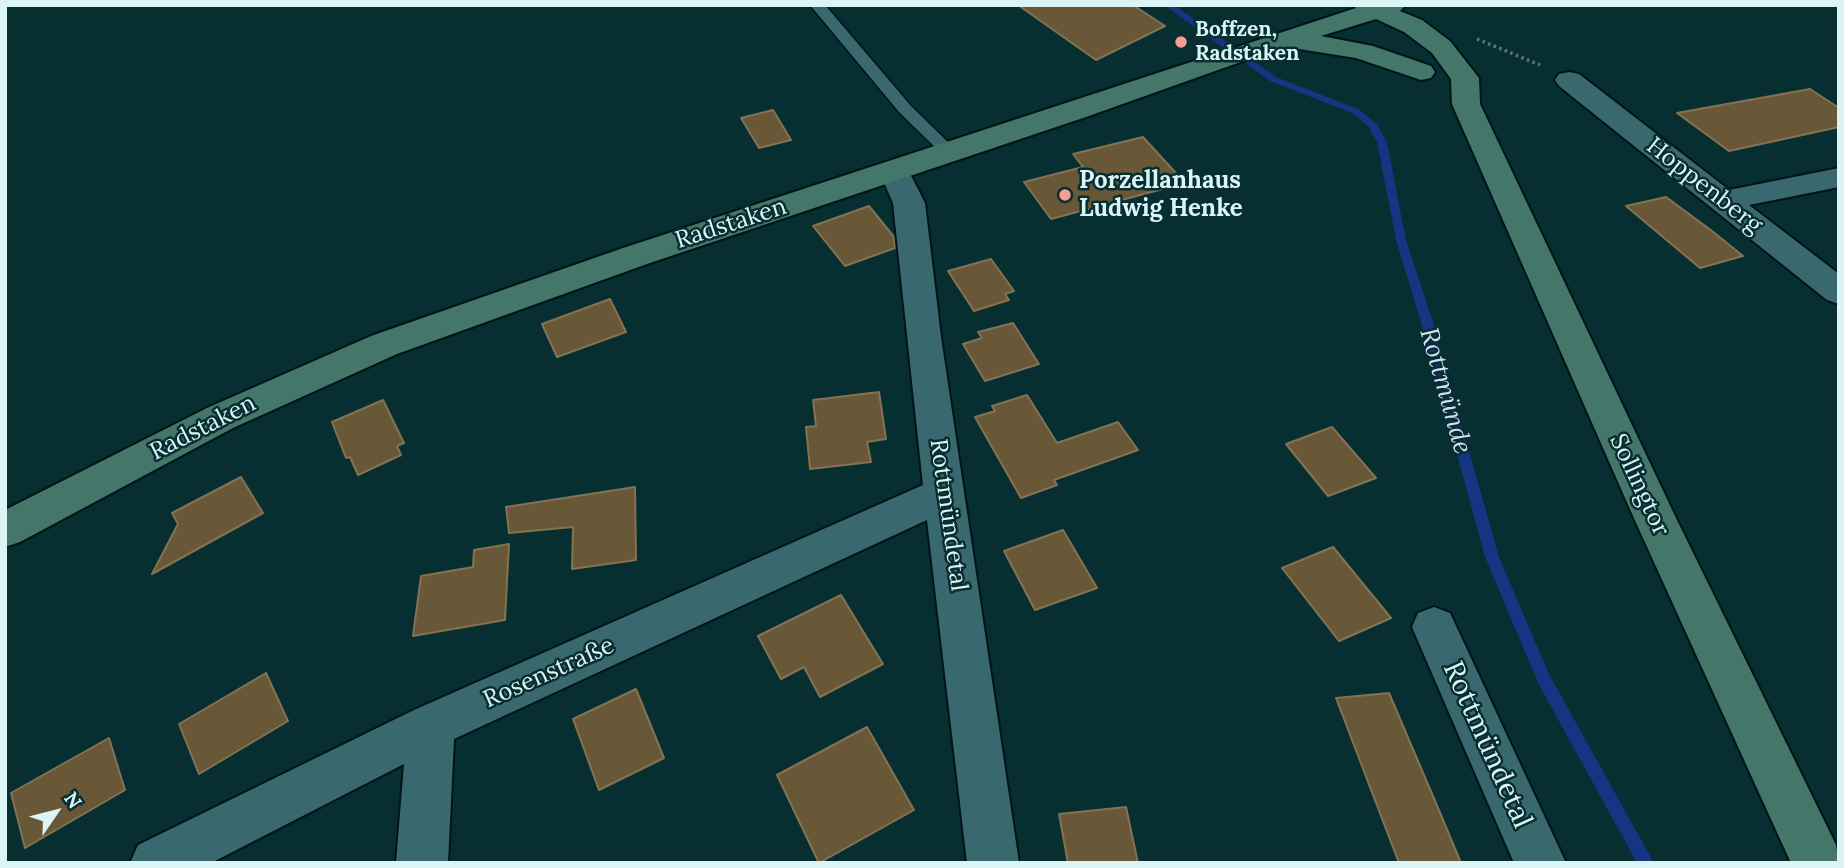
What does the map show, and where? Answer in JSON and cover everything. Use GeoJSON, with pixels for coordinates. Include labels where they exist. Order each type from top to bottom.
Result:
{"type":"FeatureCollection","features":[{"type":"Feature","properties":{"kind":"main road","name":"Radstaken"},"geometry":{"type":"LineString","coordinates":[[5,530],[220,418],[384,345],[635,256],[1076,111],[1378,7]]}},
{"type":"Feature","properties":{"kind":"main road"},"geometry":{"type":"LineString","coordinates":[[1378,7],[1381,33],[1421,72],[1466,104]]}},
{"type":"Feature","properties":{"kind":"main road","name":"Sollingtor"},"geometry":{"type":"LineString","coordinates":[[1378,7],[1413,26],[1441,47],[1465,78],[1466,104],[1648,504],[1818,863]]}},
{"type":"Feature","properties":{"kind":"main road"},"geometry":{"type":"LineString","coordinates":[[1250,50],[1333,45],[1395,61],[1421,72]]}},
{"type":"Feature","properties":{"kind":"street","name":"Hoppenberg"},"geometry":{"type":"LineString","coordinates":[[1569,80],[1839,292]]}},
{"type":"Feature","properties":{"kind":"street","name":"Rottmündetal"},"geometry":{"type":"LineString","coordinates":[[894,171],[909,203],[923,337],[946,493],[993,863]]}},
{"type":"Feature","properties":{"kind":"street"},"geometry":{"type":"LineString","coordinates":[[1723,201],[1839,177]]}},
{"type":"Feature","properties":{"kind":"street","name":"Rosenstraße"},"geometry":{"type":"LineString","coordinates":[[156,863],[431,726],[946,493]]}},
{"type":"Feature","properties":{"kind":"street","name":"Rottmündetal"},"geometry":{"type":"LineString","coordinates":[[1434,627],[1540,863]]}},
{"type":"Feature","properties":{"kind":"street"},"geometry":{"type":"LineString","coordinates":[[422,863],[431,726]]}},
{"type":"Feature","properties":{"kind":"lane"},"geometry":{"type":"LineString","coordinates":[[817,5],[905,110],[949,152]]}},
{"type":"Feature","properties":{"kind":"path"},"geometry":{"type":"LineString","coordinates":[[1467,36],[1531,60],[1569,80]]}},
{"type":"Feature","properties":{"kind":"building"},"geometry":{"type":"Polygon","coordinates":[[[1018,5],[1133,5],[1165,26],[1096,60],[1018,5]]]}},
{"type":"Feature","properties":{"kind":"building"},"geometry":{"type":"Polygon","coordinates":[[[1810,89],[1839,108],[1839,127],[1729,151],[1677,113],[1810,89]]]}},
{"type":"Feature","properties":{"kind":"building"},"geometry":{"type":"Polygon","coordinates":[[[773,110],[791,140],[759,148],[741,118],[773,110]]]}},
{"type":"Feature","properties":{"kind":"building"},"geometry":{"type":"Polygon","coordinates":[[[1143,137],[1185,183],[1051,219],[1024,182],[1083,167],[1073,154],[1143,137]]]}},
{"type":"Feature","properties":{"kind":"building"},"geometry":{"type":"Polygon","coordinates":[[[1666,197],[1743,256],[1700,268],[1626,206],[1666,197]]]}},
{"type":"Feature","properties":{"kind":"building"},"geometry":{"type":"Polygon","coordinates":[[[869,206],[894,237],[895,248],[845,266],[813,226],[869,206]]]}},
{"type":"Feature","properties":{"kind":"building"},"geometry":{"type":"Polygon","coordinates":[[[991,259],[1014,291],[1005,294],[1009,300],[974,311],[948,271],[991,259]]]}},
{"type":"Feature","properties":{"kind":"building"},"geometry":{"type":"Polygon","coordinates":[[[610,299],[626,332],[557,357],[542,324],[610,299]]]}},
{"type":"Feature","properties":{"kind":"building"},"geometry":{"type":"Polygon","coordinates":[[[1013,323],[1039,364],[985,381],[963,344],[982,338],[978,332],[1013,323]]]}},
{"type":"Feature","properties":{"kind":"building"},"geometry":{"type":"Polygon","coordinates":[[[879,392],[886,439],[867,442],[871,462],[810,469],[806,427],[816,426],[813,400],[879,392]]]}},
{"type":"Feature","properties":{"kind":"building"},"geometry":{"type":"Polygon","coordinates":[[[1027,395],[1057,443],[1118,422],[1138,450],[1054,480],[1057,485],[1021,498],[975,417],[995,411],[992,406],[1027,395]]]}},
{"type":"Feature","properties":{"kind":"building"},"geometry":{"type":"Polygon","coordinates":[[[383,400],[404,443],[397,446],[401,455],[358,475],[350,457],[346,458],[332,422],[383,400]]]}},
{"type":"Feature","properties":{"kind":"building"},"geometry":{"type":"Polygon","coordinates":[[[1332,427],[1376,478],[1328,496],[1286,444],[1332,427]]]}},
{"type":"Feature","properties":{"kind":"building"},"geometry":{"type":"Polygon","coordinates":[[[241,477],[263,513],[152,574],[178,524],[172,513],[241,477]]]}},
{"type":"Feature","properties":{"kind":"building"},"geometry":{"type":"Polygon","coordinates":[[[635,487],[636,560],[572,569],[573,527],[509,533],[506,507],[635,487]]]}},
{"type":"Feature","properties":{"kind":"building"},"geometry":{"type":"Polygon","coordinates":[[[1063,530],[1097,588],[1035,610],[1004,551],[1063,530]]]}},
{"type":"Feature","properties":{"kind":"building"},"geometry":{"type":"Polygon","coordinates":[[[509,544],[505,620],[413,636],[421,576],[473,567],[474,550],[509,544]]]}},
{"type":"Feature","properties":{"kind":"building"},"geometry":{"type":"Polygon","coordinates":[[[1333,547],[1391,618],[1339,641],[1282,568],[1333,547]]]}},
{"type":"Feature","properties":{"kind":"building"},"geometry":{"type":"Polygon","coordinates":[[[841,595],[883,664],[820,697],[804,667],[781,679],[758,636],[841,595]]]}},
{"type":"Feature","properties":{"kind":"building"},"geometry":{"type":"Polygon","coordinates":[[[266,673],[288,721],[199,774],[179,724],[266,673]]]}},
{"type":"Feature","properties":{"kind":"building"},"geometry":{"type":"Polygon","coordinates":[[[636,689],[664,758],[599,790],[573,719],[636,689]]]}},
{"type":"Feature","properties":{"kind":"building"},"geometry":{"type":"Polygon","coordinates":[[[1389,693],[1461,863],[1399,863],[1336,698],[1389,693]]]}},
{"type":"Feature","properties":{"kind":"building"},"geometry":{"type":"Polygon","coordinates":[[[867,727],[914,810],[819,863],[777,775],[867,727]]]}},
{"type":"Feature","properties":{"kind":"building"},"geometry":{"type":"Polygon","coordinates":[[[109,738],[125,790],[25,848],[11,793],[109,738]]]}},
{"type":"Feature","properties":{"kind":"building"},"geometry":{"type":"Polygon","coordinates":[[[1126,807],[1138,863],[1068,863],[1059,814],[1126,807]]]}},
{"type":"Feature","properties":{"kind":"waterway","name":"Rottmünde"},"geometry":{"type":"LineString","coordinates":[[1168,5],[1273,79],[1355,111],[1372,124],[1382,142],[1401,240],[1426,319],[1492,557],[1543,678],[1646,863]]}},
{"type":"Feature","properties":{"kind":"place","name":"Boffzen, Radstaken"},"geometry":{"type":"Point","coordinates":[1181,42]}},
{"type":"Feature","properties":{"kind":"place","name":"Porzellanhaus Ludwig Henke"},"geometry":{"type":"Point","coordinates":[1065,195]}}]}
